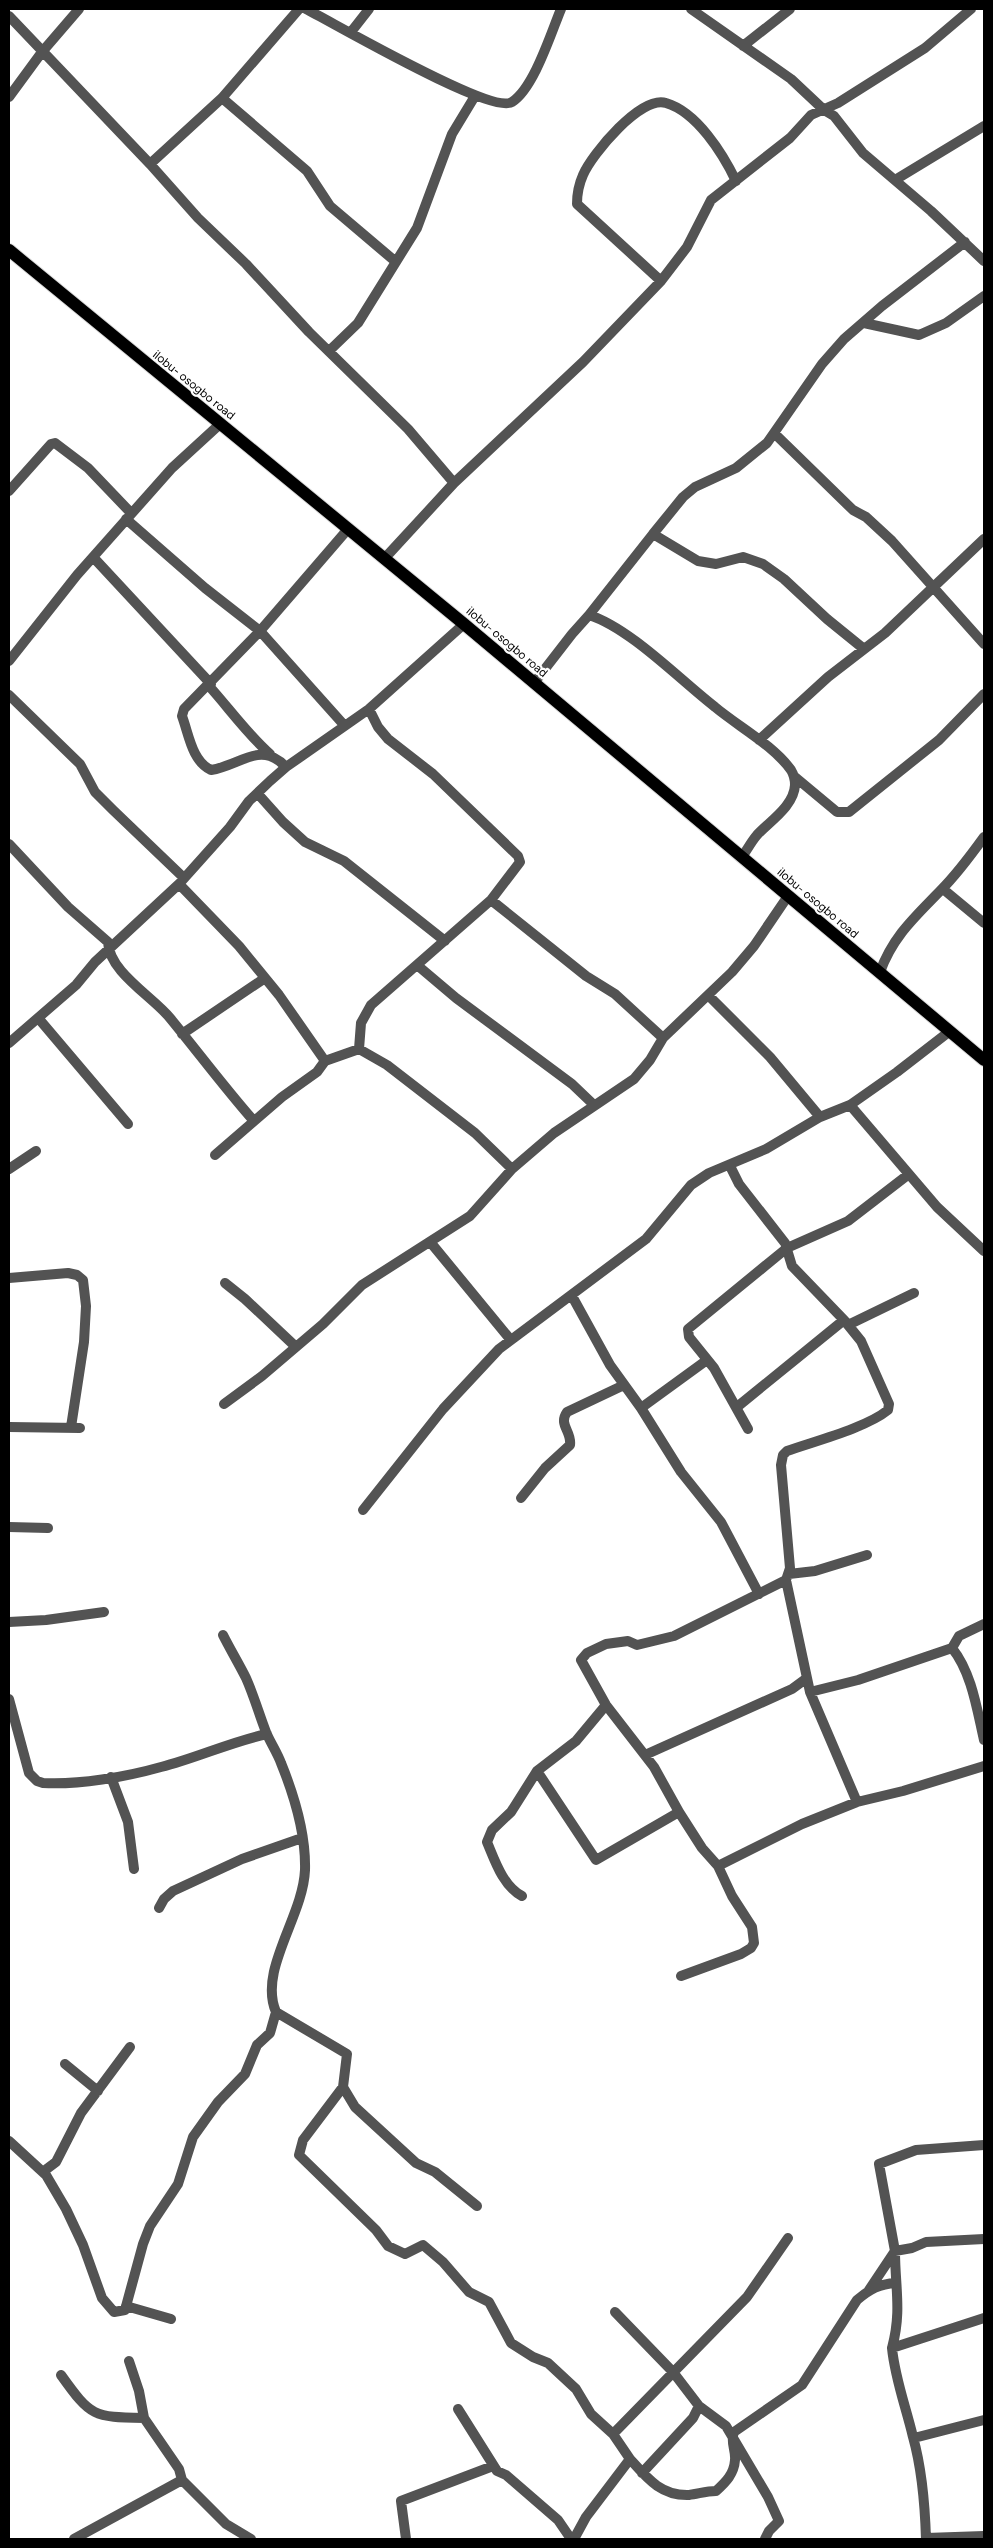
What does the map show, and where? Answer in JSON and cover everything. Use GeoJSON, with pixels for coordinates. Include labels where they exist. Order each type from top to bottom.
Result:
{"type":"FeatureCollection","features":[{"type":"Feature","properties":{"kind":"main road","name":"ilobu- osogbo road"},"geometry":{"type":"LineString","coordinates":[[9,250],[464,624],[984,1060]]}},
{"type":"Feature","properties":{"kind":"street"},"geometry":{"type":"LineString","coordinates":[[9,97],[42,52],[80,9]]}},
{"type":"Feature","properties":{"kind":"street"},"geometry":{"type":"LineString","coordinates":[[150,164],[222,98],[299,9]]}},
{"type":"Feature","properties":{"kind":"street"},"geometry":{"type":"LineString","coordinates":[[306,9],[351,32],[398,60],[475,96],[499,104],[507,104],[518,96],[529,82],[562,9]]}},
{"type":"Feature","properties":{"kind":"street"},"geometry":{"type":"LineString","coordinates":[[351,32],[369,9]]}},
{"type":"Feature","properties":{"kind":"street"},"geometry":{"type":"LineString","coordinates":[[691,9],[792,79],[824,110],[834,116],[863,153],[965,242],[984,261]]}},
{"type":"Feature","properties":{"kind":"street"},"geometry":{"type":"LineString","coordinates":[[743,46],[790,9]]}},
{"type":"Feature","properties":{"kind":"street"},"geometry":{"type":"LineString","coordinates":[[384,559],[454,483],[583,362],[661,281],[687,247],[711,200],[790,138],[811,115],[824,110],[925,48],[971,9]]}},
{"type":"Feature","properties":{"kind":"street"},"geometry":{"type":"LineString","coordinates":[[9,16],[150,164],[198,218],[246,264],[329,351],[408,429],[454,483]]}},
{"type":"Feature","properties":{"kind":"street"},"geometry":{"type":"LineString","coordinates":[[329,351],[358,323],[417,228],[452,134],[475,96]]}},
{"type":"Feature","properties":{"kind":"street"},"geometry":{"type":"LineString","coordinates":[[222,98],[307,171],[330,206],[396,262]]}},
{"type":"Feature","properties":{"kind":"street"},"geometry":{"type":"LineString","coordinates":[[661,281],[576,204],[583,175],[593,157],[627,120],[648,106],[664,102],[677,107],[718,147],[736,181]]}},
{"type":"Feature","properties":{"kind":"street"},"geometry":{"type":"LineString","coordinates":[[895,180],[984,126]]}},
{"type":"Feature","properties":{"kind":"street"},"geometry":{"type":"LineString","coordinates":[[534,683],[683,497],[695,487],[736,468],[775,434],[822,364],[844,339],[882,306],[965,242]]}},
{"type":"Feature","properties":{"kind":"street"},"geometry":{"type":"LineString","coordinates":[[864,323],[919,335],[946,323],[984,296]]}},
{"type":"Feature","properties":{"kind":"street"},"geometry":{"type":"LineString","coordinates":[[9,661],[93,557],[129,516],[172,468],[220,424]]}},
{"type":"Feature","properties":{"kind":"street"},"geometry":{"type":"LineString","coordinates":[[775,434],[852,510],[866,517],[892,541],[984,644]]}},
{"type":"Feature","properties":{"kind":"street"},"geometry":{"type":"LineString","coordinates":[[9,491],[51,444],[55,443],[88,468],[129,516],[205,588],[260,631],[344,725]]}},
{"type":"Feature","properties":{"kind":"street"},"geometry":{"type":"LineString","coordinates":[[270,754],[253,756],[212,770],[202,765],[196,756],[182,716],[184,709],[210,685],[260,631],[348,529]]}},
{"type":"Feature","properties":{"kind":"street"},"geometry":{"type":"LineString","coordinates":[[653,534],[698,561],[716,564],[743,557],[763,564],[784,579],[827,619],[864,649]]}},
{"type":"Feature","properties":{"kind":"street"},"geometry":{"type":"LineString","coordinates":[[759,740],[828,677],[885,632],[984,539]]}},
{"type":"Feature","properties":{"kind":"street"},"geometry":{"type":"LineString","coordinates":[[93,557],[210,685],[251,733],[258,744],[286,767]]}},
{"type":"Feature","properties":{"kind":"street"},"geometry":{"type":"LineString","coordinates":[[589,615],[613,626],[635,641],[715,707],[759,740],[791,770],[795,787],[787,806],[756,836],[742,857]]}},
{"type":"Feature","properties":{"kind":"street"},"geometry":{"type":"LineString","coordinates":[[9,1043],[39,1019],[182,881],[230,827],[249,801],[286,767],[316,748],[344,725],[369,709],[464,624]]}},
{"type":"Feature","properties":{"kind":"street"},"geometry":{"type":"LineString","coordinates":[[794,777],[837,812],[849,812],[939,740],[984,694]]}},
{"type":"Feature","properties":{"kind":"street"},"geometry":{"type":"LineString","coordinates":[[9,695],[80,764],[96,792],[182,881],[239,946],[265,978],[325,1061]]}},
{"type":"Feature","properties":{"kind":"street"},"geometry":{"type":"LineString","coordinates":[[359,1048],[361,1023],[370,1005],[398,978],[417,965],[491,900],[519,865],[518,856],[433,774],[388,740],[378,727],[369,709]]}},
{"type":"Feature","properties":{"kind":"street"},"geometry":{"type":"LineString","coordinates":[[258,794],[283,822],[305,842],[344,861],[445,940]]}},
{"type":"Feature","properties":{"kind":"street"},"geometry":{"type":"LineString","coordinates":[[880,972],[887,952],[903,930],[942,889],[984,837]]}},
{"type":"Feature","properties":{"kind":"street"},"geometry":{"type":"LineString","coordinates":[[9,844],[68,907],[108,942],[108,951],[131,981],[169,1016],[226,1090],[253,1120]]}},
{"type":"Feature","properties":{"kind":"street"},"geometry":{"type":"LineString","coordinates":[[942,889],[984,923]]}},
{"type":"Feature","properties":{"kind":"street"},"geometry":{"type":"LineString","coordinates":[[224,1404],[262,1376],[296,1347],[362,1285],[431,1243],[470,1216],[512,1169],[554,1133],[634,1079],[650,1060],[663,1038],[709,996],[754,946],[788,896]]}},
{"type":"Feature","properties":{"kind":"street"},"geometry":{"type":"LineString","coordinates":[[491,900],[573,963],[586,976],[615,994],[663,1038]]}},
{"type":"Feature","properties":{"kind":"street"},"geometry":{"type":"LineString","coordinates":[[417,965],[456,998],[572,1084],[594,1105]]}},
{"type":"Feature","properties":{"kind":"street"},"geometry":{"type":"LineString","coordinates":[[182,1034],[265,978]]}},
{"type":"Feature","properties":{"kind":"street"},"geometry":{"type":"LineString","coordinates":[[709,996],[776,1063],[820,1117]]}},
{"type":"Feature","properties":{"kind":"street"},"geometry":{"type":"LineString","coordinates":[[39,1019],[128,1124]]}},
{"type":"Feature","properties":{"kind":"street"},"geometry":{"type":"LineString","coordinates":[[363,1510],[443,1409],[510,1339],[572,1296],[646,1239],[692,1185],[709,1173],[766,1150],[820,1117],[850,1105],[950,1032]]}},
{"type":"Feature","properties":{"kind":"street"},"geometry":{"type":"LineString","coordinates":[[215,1155],[253,1120],[317,1072],[325,1061],[359,1048]]}},
{"type":"Feature","properties":{"kind":"street"},"geometry":{"type":"LineString","coordinates":[[359,1048],[387,1065],[462,1123],[489,1145],[512,1169]]}},
{"type":"Feature","properties":{"kind":"street"},"geometry":{"type":"LineString","coordinates":[[850,1105],[955,1226],[984,1251]]}},
{"type":"Feature","properties":{"kind":"street"},"geometry":{"type":"LineString","coordinates":[[9,1169],[36,1151]]}},
{"type":"Feature","properties":{"kind":"street"},"geometry":{"type":"LineString","coordinates":[[730,1166],[739,1184],[787,1248],[788,1260],[798,1274],[846,1323],[861,1342],[890,1406],[885,1413],[850,1429],[787,1451],[783,1455],[781,1465],[787,1577],[810,1692],[846,1772],[857,1802]]}},
{"type":"Feature","properties":{"kind":"street"},"geometry":{"type":"LineString","coordinates":[[748,1429],[737,1407],[707,1360],[689,1337],[688,1329],[787,1248],[848,1221],[909,1174]]}},
{"type":"Feature","properties":{"kind":"street"},"geometry":{"type":"LineString","coordinates":[[431,1243],[510,1339]]}},
{"type":"Feature","properties":{"kind":"street"},"geometry":{"type":"LineString","coordinates":[[9,1278],[68,1273],[77,1275],[83,1280],[86,1306],[76,1427],[9,1427]]}},
{"type":"Feature","properties":{"kind":"street"},"geometry":{"type":"LineString","coordinates":[[225,1283],[245,1299],[296,1347]]}},
{"type":"Feature","properties":{"kind":"street"},"geometry":{"type":"LineString","coordinates":[[737,1407],[846,1323],[914,1293]]}},
{"type":"Feature","properties":{"kind":"street"},"geometry":{"type":"LineString","coordinates":[[572,1296],[624,1385],[641,1408],[681,1472],[721,1522],[759,1594]]}},
{"type":"Feature","properties":{"kind":"street"},"geometry":{"type":"LineString","coordinates":[[641,1408],[707,1360]]}},
{"type":"Feature","properties":{"kind":"street"},"geometry":{"type":"LineString","coordinates":[[521,1498],[545,1468],[570,1445],[570,1434],[563,1418],[567,1412],[624,1385]]}},
{"type":"Feature","properties":{"kind":"street"},"geometry":{"type":"LineString","coordinates":[[9,1527],[48,1528]]}},
{"type":"Feature","properties":{"kind":"street"},"geometry":{"type":"LineString","coordinates":[[681,1976],[742,1954],[754,1943],[752,1927],[732,1896],[718,1866],[702,1848],[645,1756],[639,1751],[606,1705],[582,1660],[587,1653],[606,1644],[628,1641],[637,1644],[674,1636],[759,1594],[787,1577],[815,1571],[867,1555]]}},
{"type":"Feature","properties":{"kind":"street"},"geometry":{"type":"LineString","coordinates":[[9,1622],[46,1620],[104,1612]]}},
{"type":"Feature","properties":{"kind":"street"},"geometry":{"type":"LineString","coordinates":[[810,1692],[858,1680],[952,1648],[959,1636],[984,1624]]}},
{"type":"Feature","properties":{"kind":"street"},"geometry":{"type":"LineString","coordinates":[[9,2141],[44,2171],[76,2230],[104,2303],[114,2312],[125,2310],[138,2269],[142,2244],[150,2226],[178,2184],[193,2137],[218,2102],[245,2074],[258,2045],[270,2033],[276,2012],[270,1994],[272,1974],[294,1919],[305,1871],[302,1838],[282,1765],[267,1734],[246,1677],[222,1635]]}},
{"type":"Feature","properties":{"kind":"street"},"geometry":{"type":"LineString","coordinates":[[952,1648],[970,1682],[984,1740]]}},
{"type":"Feature","properties":{"kind":"street"},"geometry":{"type":"LineString","coordinates":[[645,1756],[792,1689],[808,1678]]}},
{"type":"Feature","properties":{"kind":"street"},"geometry":{"type":"LineString","coordinates":[[9,1699],[14,1712],[25,1764],[32,1778],[37,1781],[50,1783],[111,1778],[160,1768],[241,1740],[267,1734]]}},
{"type":"Feature","properties":{"kind":"street"},"geometry":{"type":"LineString","coordinates":[[522,1896],[513,1892],[501,1874],[487,1842],[492,1830],[511,1812],[537,1771],[576,1740],[606,1705]]}},
{"type":"Feature","properties":{"kind":"street"},"geometry":{"type":"LineString","coordinates":[[718,1866],[802,1824],[857,1802],[903,1791],[984,1766]]}},
{"type":"Feature","properties":{"kind":"street"},"geometry":{"type":"LineString","coordinates":[[537,1771],[596,1860],[679,1812]]}},
{"type":"Feature","properties":{"kind":"street"},"geometry":{"type":"LineString","coordinates":[[111,1778],[128,1822],[134,1869]]}},
{"type":"Feature","properties":{"kind":"street"},"geometry":{"type":"LineString","coordinates":[[160,1908],[164,1899],[174,1891],[242,1859],[302,1838]]}},
{"type":"Feature","properties":{"kind":"street"},"geometry":{"type":"LineString","coordinates":[[276,2012],[347,2054],[343,2087],[302,2140],[299,2155],[376,2230],[388,2246],[405,2254],[422,2245],[442,2262],[469,2292],[488,2302],[511,2343],[533,2357],[548,2363],[576,2389],[591,2414],[613,2434],[642,2473],[653,2484],[672,2494],[691,2495],[702,2490],[716,2491],[729,2479],[735,2460],[731,2438],[734,2432],[802,2385],[857,2300],[869,2290],[882,2284],[896,2283]]}},
{"type":"Feature","properties":{"kind":"street"},"geometry":{"type":"LineString","coordinates":[[44,2171],[56,2162],[81,2113],[130,2047]]}},
{"type":"Feature","properties":{"kind":"street"},"geometry":{"type":"LineString","coordinates":[[65,2064],[98,2091]]}},
{"type":"Feature","properties":{"kind":"street"},"geometry":{"type":"LineString","coordinates":[[343,2087],[354,2107],[416,2163],[435,2172],[477,2206]]}},
{"type":"Feature","properties":{"kind":"street"},"geometry":{"type":"LineString","coordinates":[[984,2145],[916,2150],[879,2164],[895,2251],[898,2324],[892,2348],[894,2370],[914,2438],[924,2505],[926,2539],[984,2536]]}},
{"type":"Feature","properties":{"kind":"street"},"geometry":{"type":"LineString","coordinates":[[613,2434],[747,2297],[788,2238]]}},
{"type":"Feature","properties":{"kind":"street"},"geometry":{"type":"LineString","coordinates":[[869,2290],[895,2251],[912,2248],[926,2242],[984,2238]]}},
{"type":"Feature","properties":{"kind":"street"},"geometry":{"type":"LineString","coordinates":[[126,2306],[171,2319]]}},
{"type":"Feature","properties":{"kind":"street"},"geometry":{"type":"LineString","coordinates":[[615,2312],[673,2372],[699,2406],[726,2426],[731,2438],[768,2497],[778,2521],[768,2531],[765,2539]]}},
{"type":"Feature","properties":{"kind":"street"},"geometry":{"type":"LineString","coordinates":[[892,2348],[945,2329],[984,2318]]}},
{"type":"Feature","properties":{"kind":"street"},"geometry":{"type":"LineString","coordinates":[[129,2361],[139,2391],[144,2418],[179,2469],[182,2480],[226,2524],[251,2539]]}},
{"type":"Feature","properties":{"kind":"street"},"geometry":{"type":"LineString","coordinates":[[61,2375],[82,2404],[89,2410],[112,2417],[144,2418]]}},
{"type":"Feature","properties":{"kind":"street"},"geometry":{"type":"LineString","coordinates":[[642,2473],[693,2418],[699,2406]]}},
{"type":"Feature","properties":{"kind":"street"},"geometry":{"type":"LineString","coordinates":[[458,2409],[493,2466],[558,2520],[572,2539],[586,2517],[630,2459]]}},
{"type":"Feature","properties":{"kind":"street"},"geometry":{"type":"LineString","coordinates":[[914,2438],[984,2420]]}},
{"type":"Feature","properties":{"kind":"street"},"geometry":{"type":"LineString","coordinates":[[406,2539],[401,2501],[493,2466]]}},
{"type":"Feature","properties":{"kind":"street"},"geometry":{"type":"LineString","coordinates":[[74,2539],[182,2480]]}}]}
